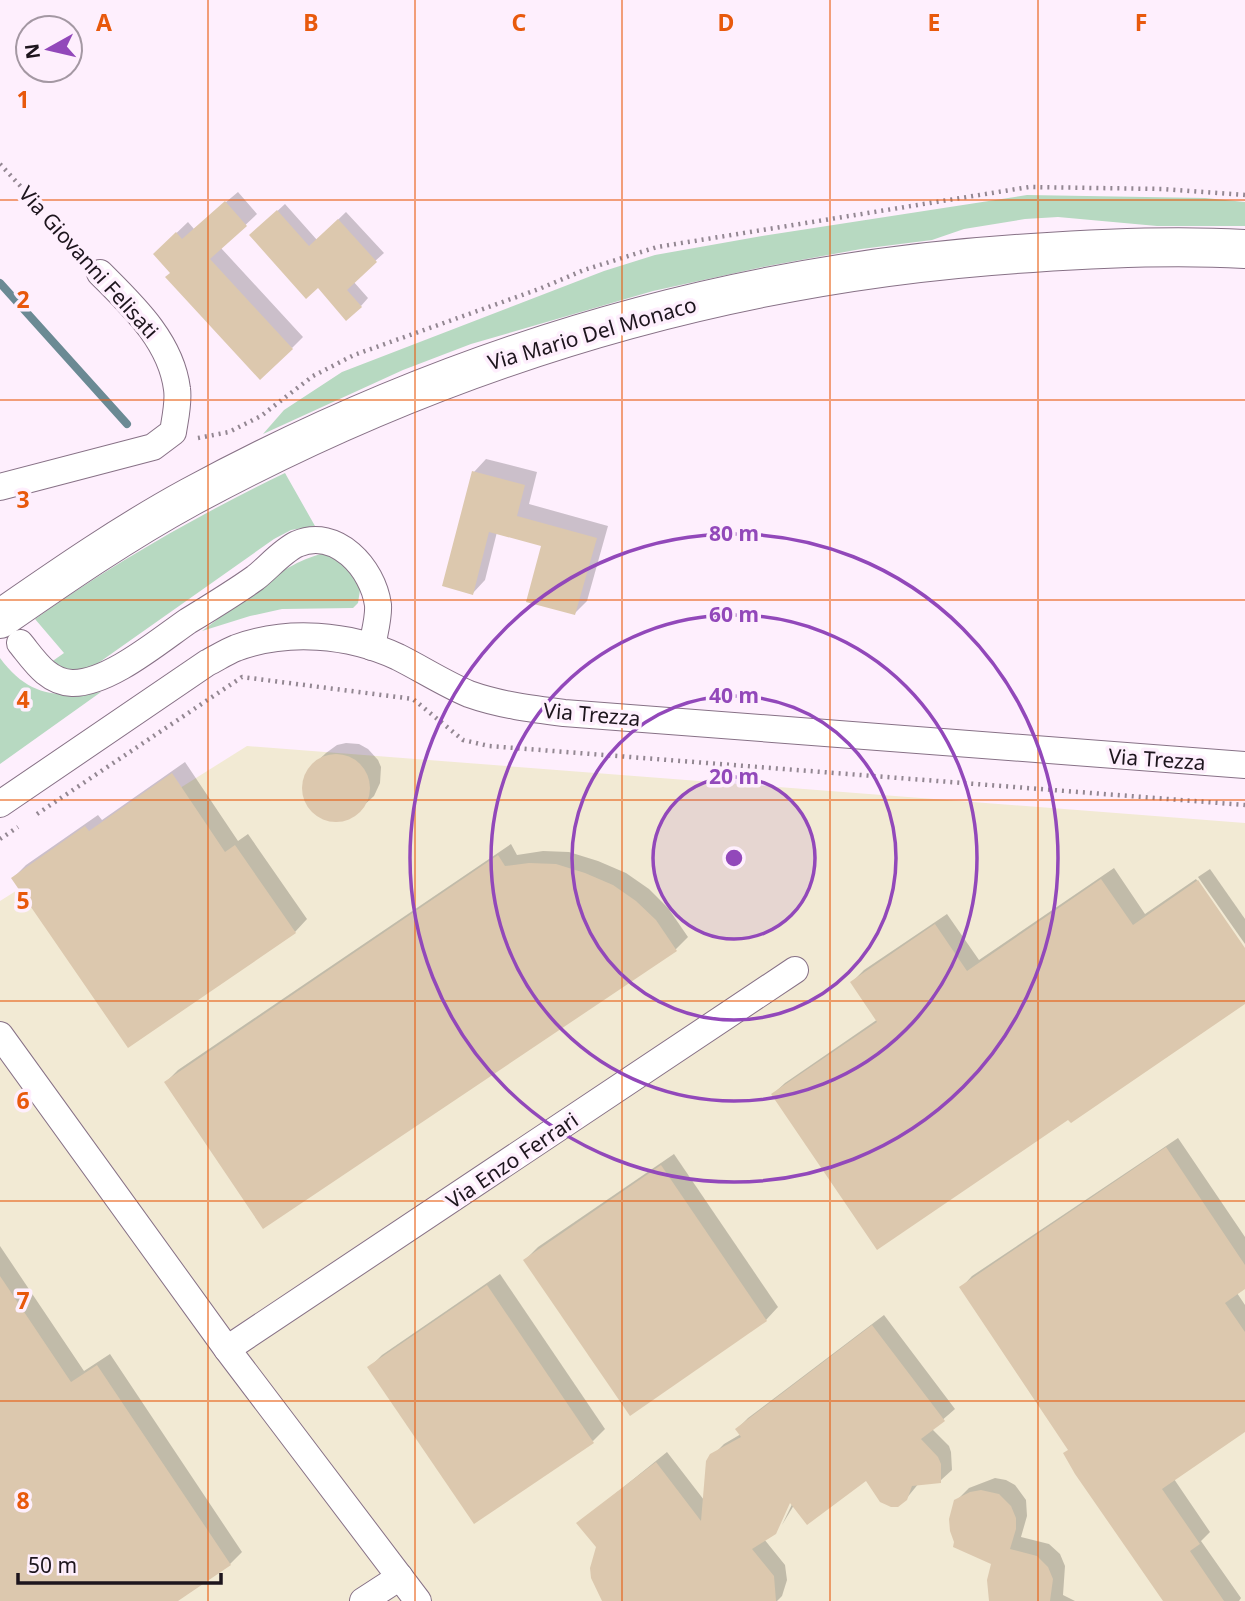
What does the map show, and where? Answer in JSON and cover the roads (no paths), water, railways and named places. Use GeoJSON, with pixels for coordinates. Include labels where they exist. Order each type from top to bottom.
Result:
{"type":"FeatureCollection","features":[{"type":"Feature","properties":{"kind":"highway","name":"Via Mario Del Monaco"},"geometry":{"type":"LineString","coordinates":[[10,631],[84,560],[189,497],[270,456],[399,398],[478,367],[598,327],[799,279],[891,265],[1066,250],[1164,247],[1245,249]]}},
{"type":"Feature","properties":{"kind":"street","name":"Via Giovanni Felisati"},"geometry":{"type":"LineString","coordinates":[[0,487],[153,447],[173,432],[177,390],[166,350],[129,302],[100,273]]}},
{"type":"Feature","properties":{"kind":"street"},"geometry":{"type":"LineString","coordinates":[[10,631],[47,675],[70,683],[89,682],[115,670],[254,578],[296,545],[319,540],[333,542],[357,560],[372,584],[378,607],[372,647]]}},
{"type":"Feature","properties":{"kind":"street","name":"Via Trezza"},"geometry":{"type":"LineString","coordinates":[[0,804],[187,675],[236,648],[274,638],[298,636],[340,640],[372,647],[396,656],[468,693],[514,706],[564,713],[1245,765]]}},
{"type":"Feature","properties":{"kind":"street","name":"Via Enzo Ferrari"},"geometry":{"type":"LineString","coordinates":[[228,1349],[795,970]]}},
{"type":"Feature","properties":{"kind":"street"},"geometry":{"type":"LineString","coordinates":[[0,1035],[228,1349],[418,1601]]}},
{"type":"Feature","properties":{"kind":"street"},"geometry":{"type":"LineString","coordinates":[[363,1601],[400,1577]]}},
{"type":"Feature","properties":{"kind":"waterway"},"geometry":{"type":"LineString","coordinates":[[0,283],[127,424]]}}]}
